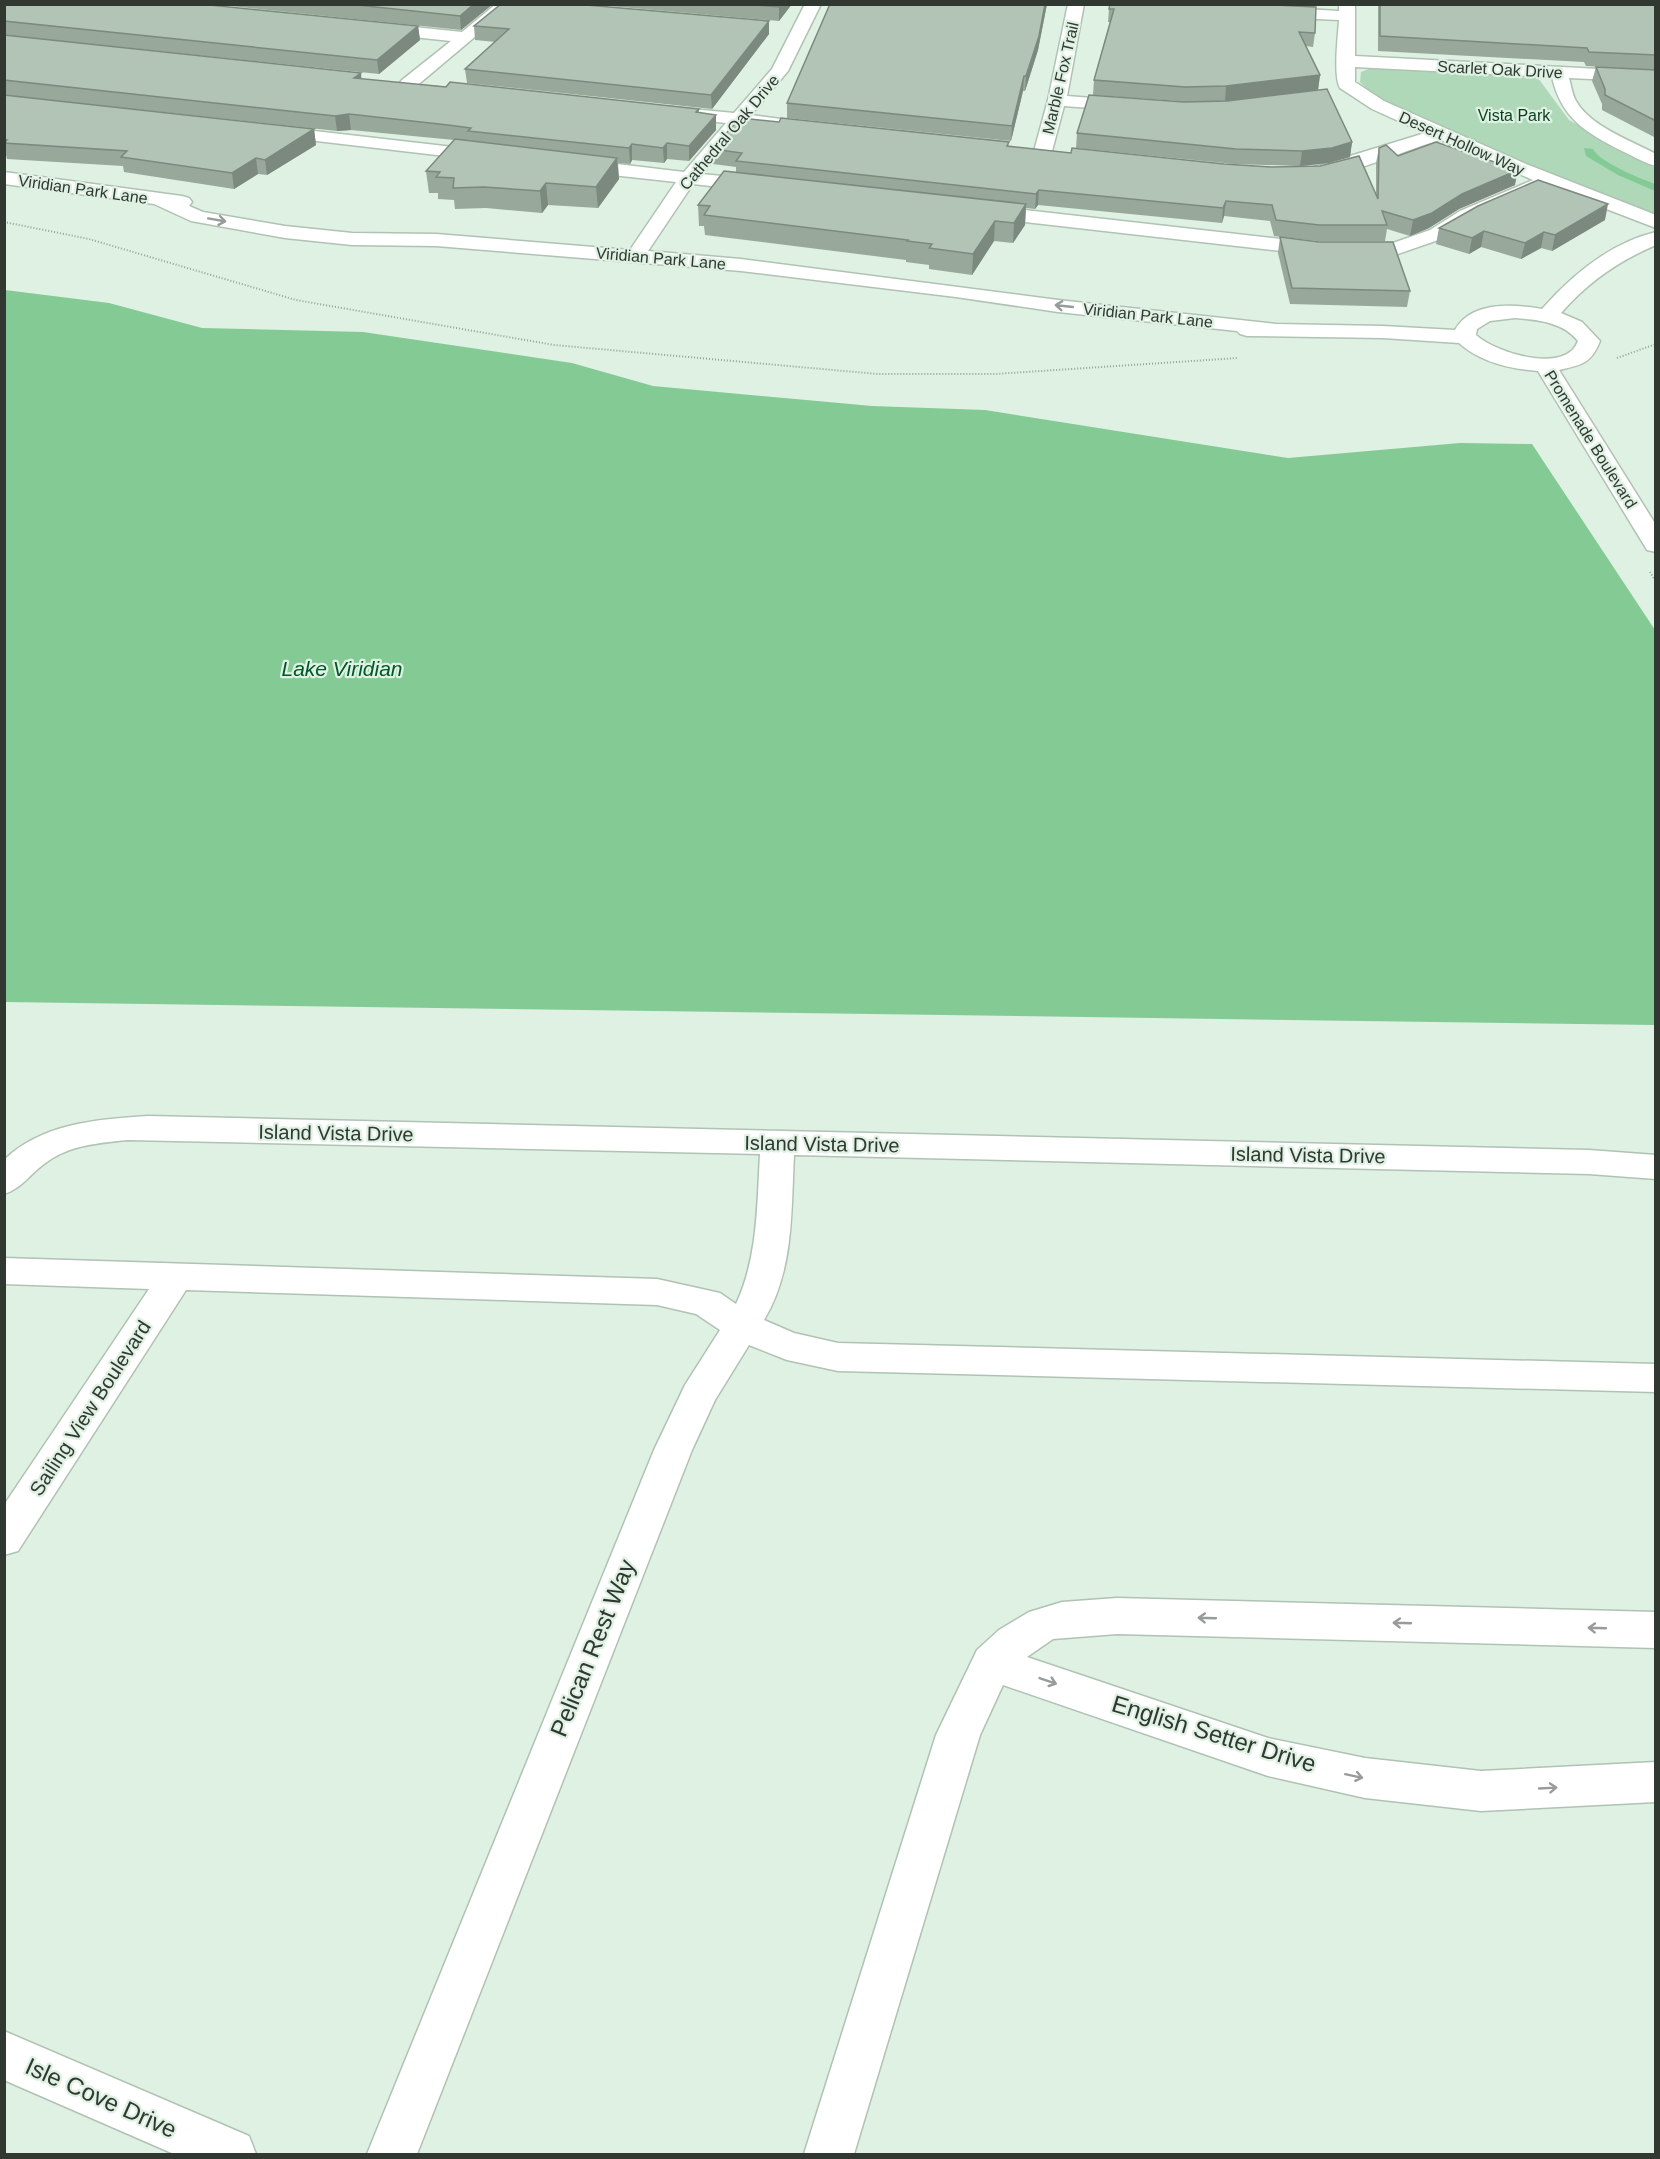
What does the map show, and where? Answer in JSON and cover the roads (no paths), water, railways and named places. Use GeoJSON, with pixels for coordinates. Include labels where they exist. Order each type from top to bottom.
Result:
{"type":"FeatureCollection","features":[{"type":"Feature","properties":{"kind":"street","name":"Cathedral Oak Drive"},"geometry":{"type":"LineString","coordinates":[[636,255],[688,178],[780,72],[794,29],[813,4]]}},
{"type":"Feature","properties":{"kind":"street","name":"Marble Fox Trail"},"geometry":{"type":"LineString","coordinates":[[1043,152],[1057,100],[1076,4]]}},
{"type":"Feature","properties":{"kind":"street"},"geometry":{"type":"LineString","coordinates":[[432,87],[403,83],[510,5]]}},
{"type":"Feature","properties":{"kind":"street"},"geometry":{"type":"LineString","coordinates":[[1251,11],[1347,10],[1346,84],[1357,92]]}},
{"type":"Feature","properties":{"kind":"street"},"geometry":{"type":"LineString","coordinates":[[363,27],[464,37]]}},
{"type":"Feature","properties":{"kind":"street","name":"Scarlet Oak Drive"},"geometry":{"type":"LineString","coordinates":[[1345,61],[1656,77]]}},
{"type":"Feature","properties":{"kind":"street"},"geometry":{"type":"LineString","coordinates":[[1559,72],[1566,98],[1577,114],[1589,124],[1653,158]]}},
{"type":"Feature","properties":{"kind":"street"},"geometry":{"type":"LineString","coordinates":[[1334,95],[1357,92]]}},
{"type":"Feature","properties":{"kind":"street","name":"Desert Hollow Way"},"geometry":{"type":"LineString","coordinates":[[1357,92],[1378,105],[1442,134],[1549,180],[1656,222]]}},
{"type":"Feature","properties":{"kind":"street"},"geometry":{"type":"LineString","coordinates":[[1057,100],[1147,107]]}},
{"type":"Feature","properties":{"kind":"street"},"geometry":{"type":"LineString","coordinates":[[656,110],[797,125]]}},
{"type":"Feature","properties":{"kind":"street"},"geometry":{"type":"LineString","coordinates":[[251,129],[511,158]]}},
{"type":"Feature","properties":{"kind":"street"},"geometry":{"type":"LineString","coordinates":[[1299,174],[1340,168],[1411,141],[1442,134]]}},
{"type":"Feature","properties":{"kind":"street"},"geometry":{"type":"LineString","coordinates":[[1020,149],[1066,154]]}},
{"type":"Feature","properties":{"kind":"street"},"geometry":{"type":"LineString","coordinates":[[558,164],[783,189]]}},
{"type":"Feature","properties":{"kind":"street","name":"Viridian Park Lane"},"geometry":{"type":"LineString","coordinates":[[4,178],[73,186],[162,201],[198,217],[285,232],[352,239],[436,240],[636,255],[886,283],[909,296],[959,309],[1052,322],[1151,332],[1208,332],[1268,328],[1465,337]]}},
{"type":"Feature","properties":{"kind":"street"},"geometry":{"type":"LineString","coordinates":[[961,209],[1317,249],[1395,249],[1437,234],[1467,215],[1549,180]]}},
{"type":"Feature","properties":{"kind":"street"},"geometry":{"type":"LineString","coordinates":[[1547,316],[1586,274],[1622,251],[1656,237]]}},
{"type":"Feature","properties":{"kind":"street"},"geometry":{"type":"LineString","coordinates":[[1515,312],[1547,316],[1563,321],[1584,333],[1589,341],[1589,348],[1584,354],[1574,359],[1545,364],[1527,364],[1494,357],[1475,348],[1465,337],[1468,324],[1487,315],[1515,312]]}},
{"type":"Feature","properties":{"kind":"street","name":"Promenade Boulevard"},"geometry":{"type":"LineString","coordinates":[[1545,364],[1656,544]]}},
{"type":"Feature","properties":{"kind":"street","name":"Island Vista Drive"},"geometry":{"type":"LineString","coordinates":[[4,1182],[18,1164],[43,1148],[72,1135],[106,1130],[149,1128],[1589,1162],[1656,1167]]}},
{"type":"Feature","properties":{"kind":"street","name":"Pelican Rest Way"},"geometry":{"type":"LineString","coordinates":[[392,2154],[664,1471],[698,1395],[740,1325],[753,1308],[764,1283],[771,1252],[778,1143]]}},
{"type":"Feature","properties":{"kind":"street"},"geometry":{"type":"LineString","coordinates":[[4,1271],[657,1292],[707,1303],[740,1325],[787,1346],[838,1357],[1656,1378]]}},
{"type":"Feature","properties":{"kind":"street","name":"Sailing View Boulevard"},"geometry":{"type":"LineString","coordinates":[[4,1539],[176,1277]]}},
{"type":"Feature","properties":{"kind":"street"},"geometry":{"type":"LineString","coordinates":[[829,2154],[958,1735],[974,1694],[992,1663],[1015,1641],[1041,1624],[1075,1617],[1117,1616],[1656,1630]]}},
{"type":"Feature","properties":{"kind":"street","name":"English Setter Drive"},"geometry":{"type":"LineString","coordinates":[[992,1663],[1268,1757],[1365,1778],[1481,1791],[1656,1782]]}},
{"type":"Feature","properties":{"kind":"street","name":"Isle Cove Drive"},"geometry":{"type":"LineString","coordinates":[[4,2055],[231,2154]]}},
{"type":"Feature","properties":{"kind":"water"},"geometry":{"type":"Polygon","coordinates":[[[1584,148],[1593,149],[1603,159],[1655,184],[1655,191],[1618,175],[1586,156],[1584,148]]]}},
{"type":"Feature","properties":{"kind":"water","name":"Lake Viridian"},"geometry":{"type":"Polygon","coordinates":[[[5,290],[109,303],[202,328],[363,332],[572,363],[653,386],[872,406],[985,410],[1288,458],[1460,443],[1532,444],[1655,630],[1655,1025],[5,1002],[5,290]]]}},
{"type":"Feature","properties":{"kind":"park label","name":"Vista Park"},"geometry":{"type":"Point","coordinates":[1514,115]}}]}
